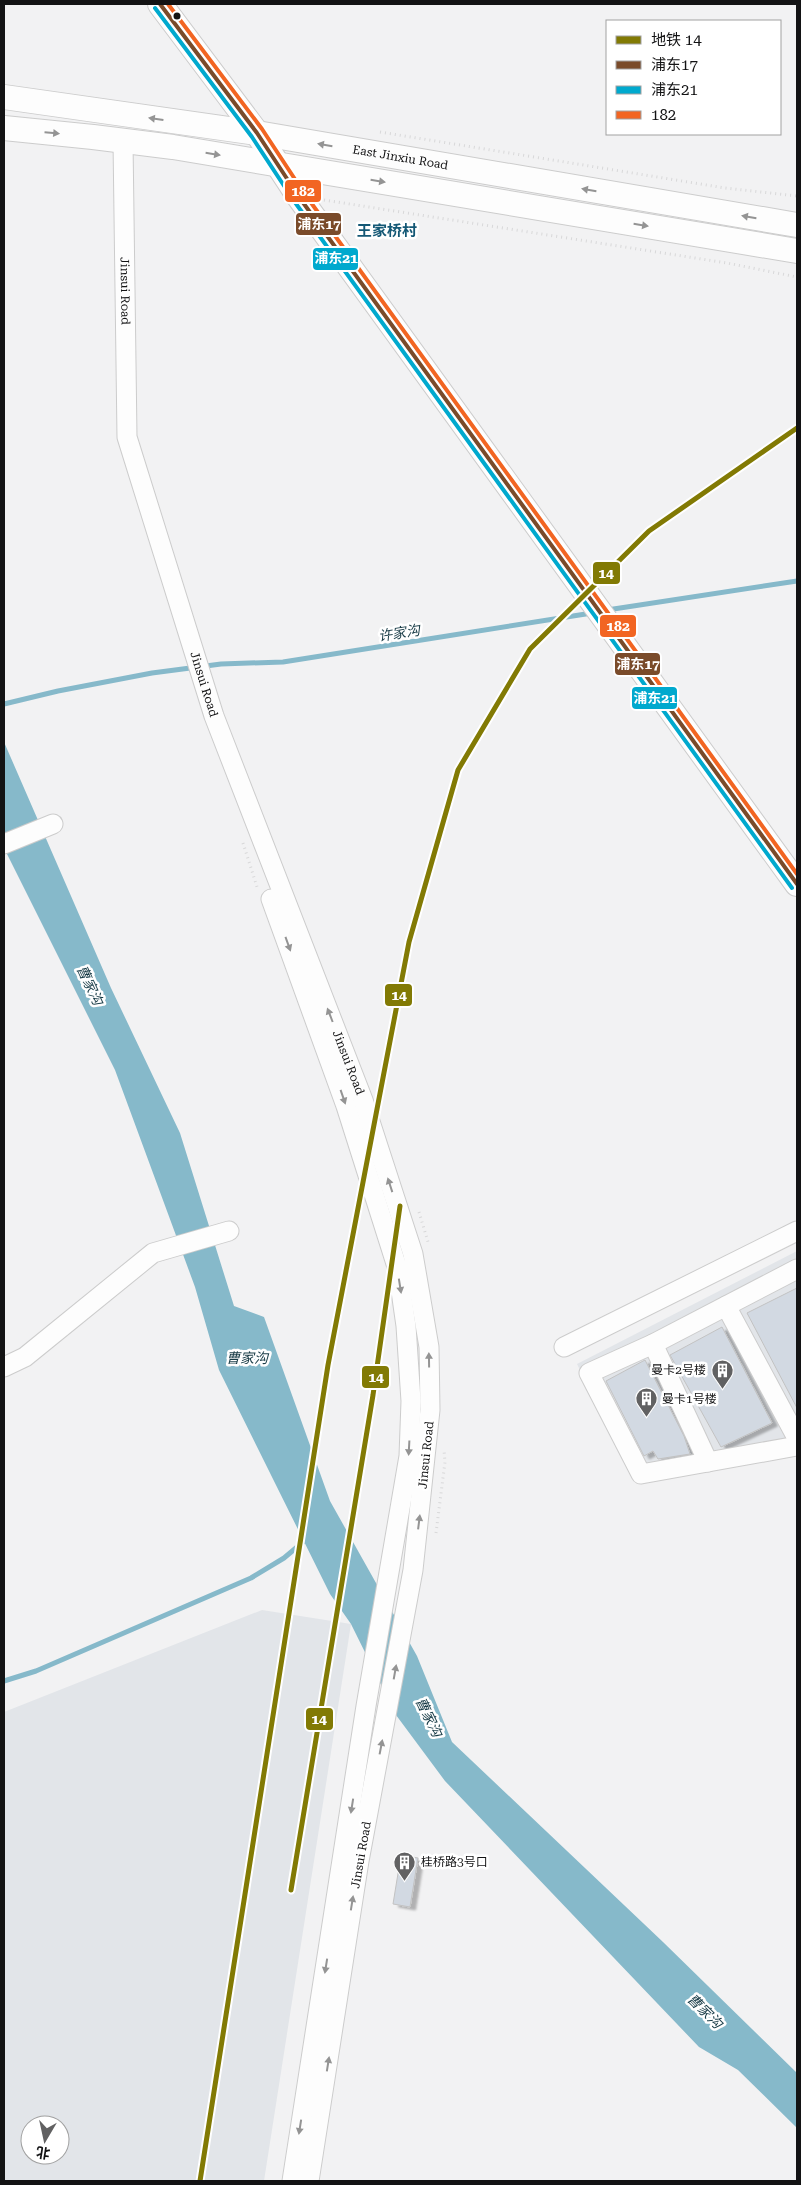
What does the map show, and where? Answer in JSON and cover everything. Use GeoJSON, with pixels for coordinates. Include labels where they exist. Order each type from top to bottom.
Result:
{"type":"FeatureCollection","features":[{"type":"Feature","properties":{"kind":"main road"},"geometry":{"type":"LineString","coordinates":[[160,4],[257,133],[299,197],[797,884]]}},
{"type":"Feature","properties":{"kind":"main road"},"geometry":{"type":"LineString","coordinates":[[4,86],[15,99]]}},
{"type":"Feature","properties":{"kind":"main road","name":"East Jinxiu Road"},"geometry":{"type":"LineString","coordinates":[[15,99],[257,133],[797,225]]}},
{"type":"Feature","properties":{"kind":"main road"},"geometry":{"type":"LineString","coordinates":[[8,133],[117,140],[797,251]]}},
{"type":"Feature","properties":{"kind":"street","name":"Jinsui Road"},"geometry":{"type":"LineString","coordinates":[[117,140],[117,440],[189,648],[210,717],[346,1106],[398,1270],[406,1326],[411,1401],[409,1456],[366,1706],[366,1773],[359,1861],[309,2181]]}},
{"type":"Feature","properties":{"kind":"street","name":"Jinsui Road"},"geometry":{"type":"LineString","coordinates":[[210,717],[363,1100],[413,1254],[429,1347],[430,1410],[413,1570],[386,1720],[366,1773],[292,2181]]}},
{"type":"Feature","properties":{"kind":"street"},"geometry":{"type":"LineString","coordinates":[[4,844],[53,824]]}},
{"type":"Feature","properties":{"kind":"street"},"geometry":{"type":"LineString","coordinates":[[564,1347],[797,1230]]}},
{"type":"Feature","properties":{"kind":"street"},"geometry":{"type":"LineString","coordinates":[[4,1367],[25,1357],[153,1253],[229,1231]]}},
{"type":"Feature","properties":{"kind":"street"},"geometry":{"type":"LineString","coordinates":[[797,1269],[653,1344],[589,1373],[641,1474],[797,1446]]}},
{"type":"Feature","properties":{"kind":"street"},"geometry":{"type":"LineString","coordinates":[[726,1306],[797,1438]]}},
{"type":"Feature","properties":{"kind":"street"},"geometry":{"type":"LineString","coordinates":[[653,1344],[708,1462]]}},
{"type":"Feature","properties":{"kind":"path"},"geometry":{"type":"LineString","coordinates":[[299,197],[727,263],[797,278]]}},
{"type":"Feature","properties":{"kind":"path"},"geometry":{"type":"LineString","coordinates":[[242,839],[260,894]]}},
{"type":"Feature","properties":{"kind":"shaded area"},"geometry":{"type":"Polygon","coordinates":[[[797,1251],[797,1451],[634,1479],[577,1364],[797,1251]]]}},
{"type":"Feature","properties":{"kind":"shaded area"},"geometry":{"type":"Polygon","coordinates":[[[262,1610],[351,1624],[264,2181],[4,2181],[4,1712],[262,1610]]]}},
{"type":"Feature","properties":{"kind":"water","name":"曹家沟"},"geometry":{"type":"Polygon","coordinates":[[[4,742],[111,988],[180,1133],[234,1306],[264,1317],[330,1501],[417,1656],[452,1742],[663,1942],[797,2073],[797,2128],[738,2070],[699,2047],[445,1781],[396,1715],[351,1624],[330,1594],[219,1370],[195,1287],[115,1070],[4,848],[4,742]]]}},
{"type":"Feature","properties":{"kind":"building"},"geometry":{"type":"Polygon","coordinates":[[[797,1288],[797,1408],[747,1313],[797,1288]]]}},
{"type":"Feature","properties":{"kind":"building","name":"曼卡2号楼"},"geometry":{"type":"Polygon","coordinates":[[[722,1327],[772,1423],[721,1447],[670,1355],[722,1327]]]}},
{"type":"Feature","properties":{"kind":"building","name":"曼卡1号楼"},"geometry":{"type":"Polygon","coordinates":[[[645,1360],[684,1436],[690,1454],[658,1459],[653,1451],[644,1456],[606,1381],[645,1360]]]}},
{"type":"Feature","properties":{"kind":"building","name":"桂桥路3号口"},"geometry":{"type":"Polygon","coordinates":[[[401,1855],[418,1858],[410,1907],[393,1904],[401,1855]]]}},
{"type":"Feature","properties":{"kind":"waterway","name":"许家沟"},"geometry":{"type":"LineString","coordinates":[[607,610],[797,581]]}},
{"type":"Feature","properties":{"kind":"waterway","name":"许家沟"},"geometry":{"type":"LineString","coordinates":[[4,704],[58,691],[152,673],[221,664],[283,662],[592,613]]}},
{"type":"Feature","properties":{"kind":"waterway"},"geometry":{"type":"LineString","coordinates":[[4,1681],[36,1671],[251,1578],[284,1558],[309,1537]]}},
{"type":"Feature","properties":{"kind":"metro line","name":"14"},"geometry":{"type":"LineString","coordinates":[[200,2181],[328,1365],[409,942],[458,770],[530,649],[649,531],[797,428]]}},
{"type":"Feature","properties":{"kind":"metro line","name":"14"},"geometry":{"type":"LineString","coordinates":[[291,1890],[373,1395],[400,1206]]}},
{"type":"Feature","properties":{"kind":"transit line","name":"浦东17"},"geometry":{"type":"LineString","coordinates":[[160,4],[257,133],[299,197],[797,884]]}},
{"type":"Feature","properties":{"kind":"transit line","name":"182"},"geometry":{"type":"LineString","coordinates":[[168,4],[262,129],[304,193],[797,874]]}},
{"type":"Feature","properties":{"kind":"transit line","name":"浦东21"},"geometry":{"type":"LineString","coordinates":[[155,8],[252,137],[294,201],[792,888]]}},
{"type":"Feature","properties":{"kind":"place","name":"曼卡2号楼"},"geometry":{"type":"Point","coordinates":[722,1389]}},
{"type":"Feature","properties":{"kind":"place","name":"曼卡1号楼"},"geometry":{"type":"Point","coordinates":[646,1418]}},
{"type":"Feature","properties":{"kind":"place","name":"桂桥路3号口"},"geometry":{"type":"Point","coordinates":[405,1881]}},
{"type":"Feature","properties":{"kind":"district","name":"王家桥村"},"geometry":{"type":"Point","coordinates":[387,231]}}]}
